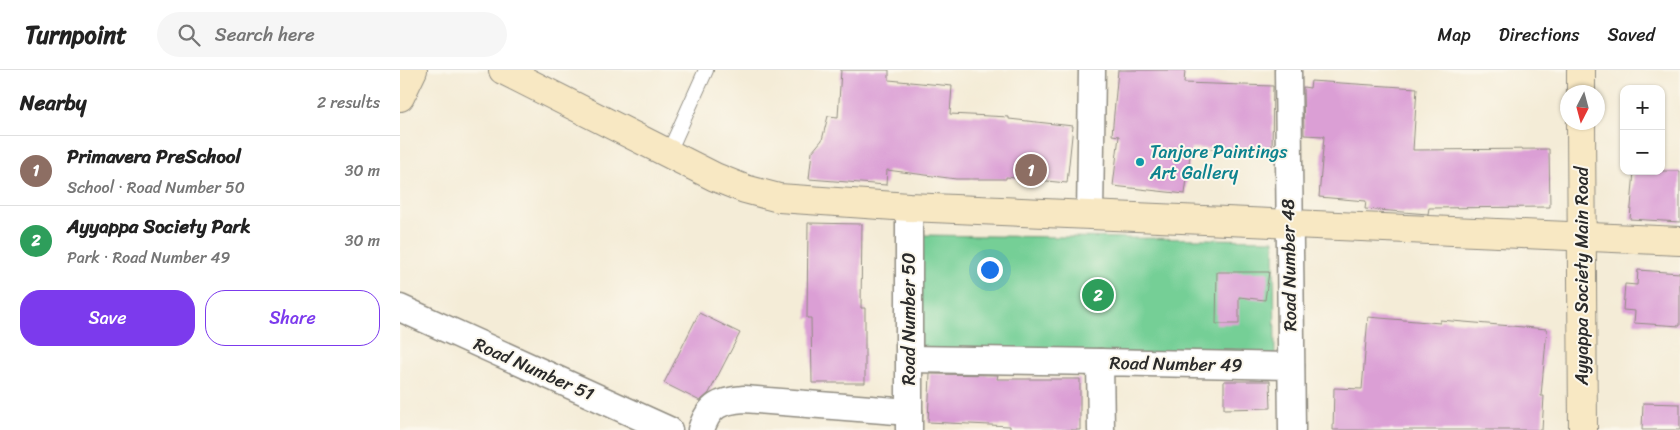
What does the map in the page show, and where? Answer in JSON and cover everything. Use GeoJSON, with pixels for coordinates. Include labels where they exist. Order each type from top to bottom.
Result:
{"type":"FeatureCollection","features":[{"type":"Feature","properties":{"kind":"street"},"geometry":{"type":"LineString","coordinates":[[400,97],[413,70]]}},
{"type":"Feature","properties":{"kind":"street"},"geometry":{"type":"LineString","coordinates":[[503,70],[668,154],[745,189],[779,198],[909,207],[1680,241]]}},
{"type":"Feature","properties":{"kind":"street"},"geometry":{"type":"LineString","coordinates":[[1090,215],[1092,70]]}},
{"type":"Feature","properties":{"kind":"street","name":"Road Number 48"},"geometry":{"type":"LineString","coordinates":[[1288,70],[1292,430]]}},
{"type":"Feature","properties":{"kind":"street"},"geometry":{"type":"LineString","coordinates":[[1581,70],[1581,85]]}},
{"type":"Feature","properties":{"kind":"street","name":"Ayyappa Society Main Road"},"geometry":{"type":"LineString","coordinates":[[1581,130],[1583,430]]}},
{"type":"Feature","properties":{"kind":"street","name":"Road Number 50"},"geometry":{"type":"LineString","coordinates":[[909,207],[909,421]]}},
{"type":"Feature","properties":{"kind":"street","name":"Road Number 51"},"geometry":{"type":"LineString","coordinates":[[400,308],[669,430]]}},
{"type":"Feature","properties":{"kind":"street"},"geometry":{"type":"LineString","coordinates":[[909,359],[1100,362]]}},
{"type":"Feature","properties":{"kind":"street","name":"Road Number 49"},"geometry":{"type":"LineString","coordinates":[[1101,430],[1100,362],[1291,366]]}},
{"type":"Feature","properties":{"kind":"street"},"geometry":{"type":"LineString","coordinates":[[701,430],[705,418],[724,400],[744,399],[909,421]]}},
{"type":"Feature","properties":{"kind":"lane"},"geometry":{"type":"LineString","coordinates":[[668,154],[706,70]]}},
{"type":"Feature","properties":{"kind":"green space"},"geometry":{"type":"Polygon","coordinates":[[[922,235],[1274,240],[1275,357],[920,351],[922,235]]]}},
{"type":"Feature","properties":{"kind":"building"},"geometry":{"type":"Polygon","coordinates":[[[841,70],[889,70],[889,80],[952,86],[950,114],[1009,117],[1009,119],[1073,126],[1067,183],[1006,177],[1006,179],[956,179],[887,170],[886,185],[809,179],[812,152],[822,140],[828,116],[838,117],[841,70]]]}},
{"type":"Feature","properties":{"kind":"building"},"geometry":{"type":"Polygon","coordinates":[[[1118,70],[1185,70],[1184,83],[1273,86],[1272,151],[1191,148],[1185,194],[1113,186],[1119,136],[1112,135],[1118,70]]]}},
{"type":"Feature","properties":{"kind":"building"},"geometry":{"type":"Polygon","coordinates":[[[1311,81],[1417,88],[1413,150],[1549,149],[1550,207],[1429,208],[1428,214],[1365,209],[1366,201],[1319,197],[1324,136],[1304,135],[1303,87],[1310,88],[1311,81]]]}},
{"type":"Feature","properties":{"kind":"building"},"geometry":{"type":"Polygon","coordinates":[[[1665,171],[1680,171],[1680,222],[1630,219],[1634,175],[1665,175],[1665,171]]]}},
{"type":"Feature","properties":{"kind":"building"},"geometry":{"type":"Polygon","coordinates":[[[808,223],[862,224],[861,308],[865,308],[865,383],[812,383],[811,318],[807,318],[808,223]]]}},
{"type":"Feature","properties":{"kind":"building"},"geometry":{"type":"Polygon","coordinates":[[[1638,270],[1680,273],[1680,326],[1634,323],[1635,311],[1623,310],[1625,284],[1637,285],[1638,270]]]}},
{"type":"Feature","properties":{"kind":"building"},"geometry":{"type":"Polygon","coordinates":[[[1217,272],[1269,272],[1265,300],[1239,297],[1239,324],[1216,324],[1217,272]]]}},
{"type":"Feature","properties":{"kind":"building"},"geometry":{"type":"Polygon","coordinates":[[[699,313],[740,333],[709,393],[700,401],[664,383],[699,313]]]}},
{"type":"Feature","properties":{"kind":"building"},"geometry":{"type":"Polygon","coordinates":[[[1368,317],[1440,323],[1440,320],[1547,329],[1541,396],[1544,396],[1542,430],[1333,430],[1334,388],[1362,389],[1368,317]]]}},
{"type":"Feature","properties":{"kind":"building"},"geometry":{"type":"Polygon","coordinates":[[[930,374],[998,375],[997,379],[1080,379],[1080,430],[1010,430],[1010,426],[928,422],[930,374]]]}},
{"type":"Feature","properties":{"kind":"building"},"geometry":{"type":"Polygon","coordinates":[[[1224,381],[1270,381],[1271,408],[1224,409],[1224,381]]]}},
{"type":"Feature","properties":{"kind":"building"},"geometry":{"type":"Polygon","coordinates":[[[1643,403],[1680,404],[1680,430],[1642,430],[1643,403]]]}},
{"type":"Feature","properties":{"kind":"place","name":"Tanjore Paintings Art Gallery"},"geometry":{"type":"Point","coordinates":[1140,162]}},
{"type":"Feature","properties":{"kind":"place","name":"Primavera PreSchool"},"geometry":{"type":"Point","coordinates":[1031,170]}},
{"type":"Feature","properties":{"kind":"place","name":"Ayyappa Society Park"},"geometry":{"type":"Point","coordinates":[1098,295]}}]}
